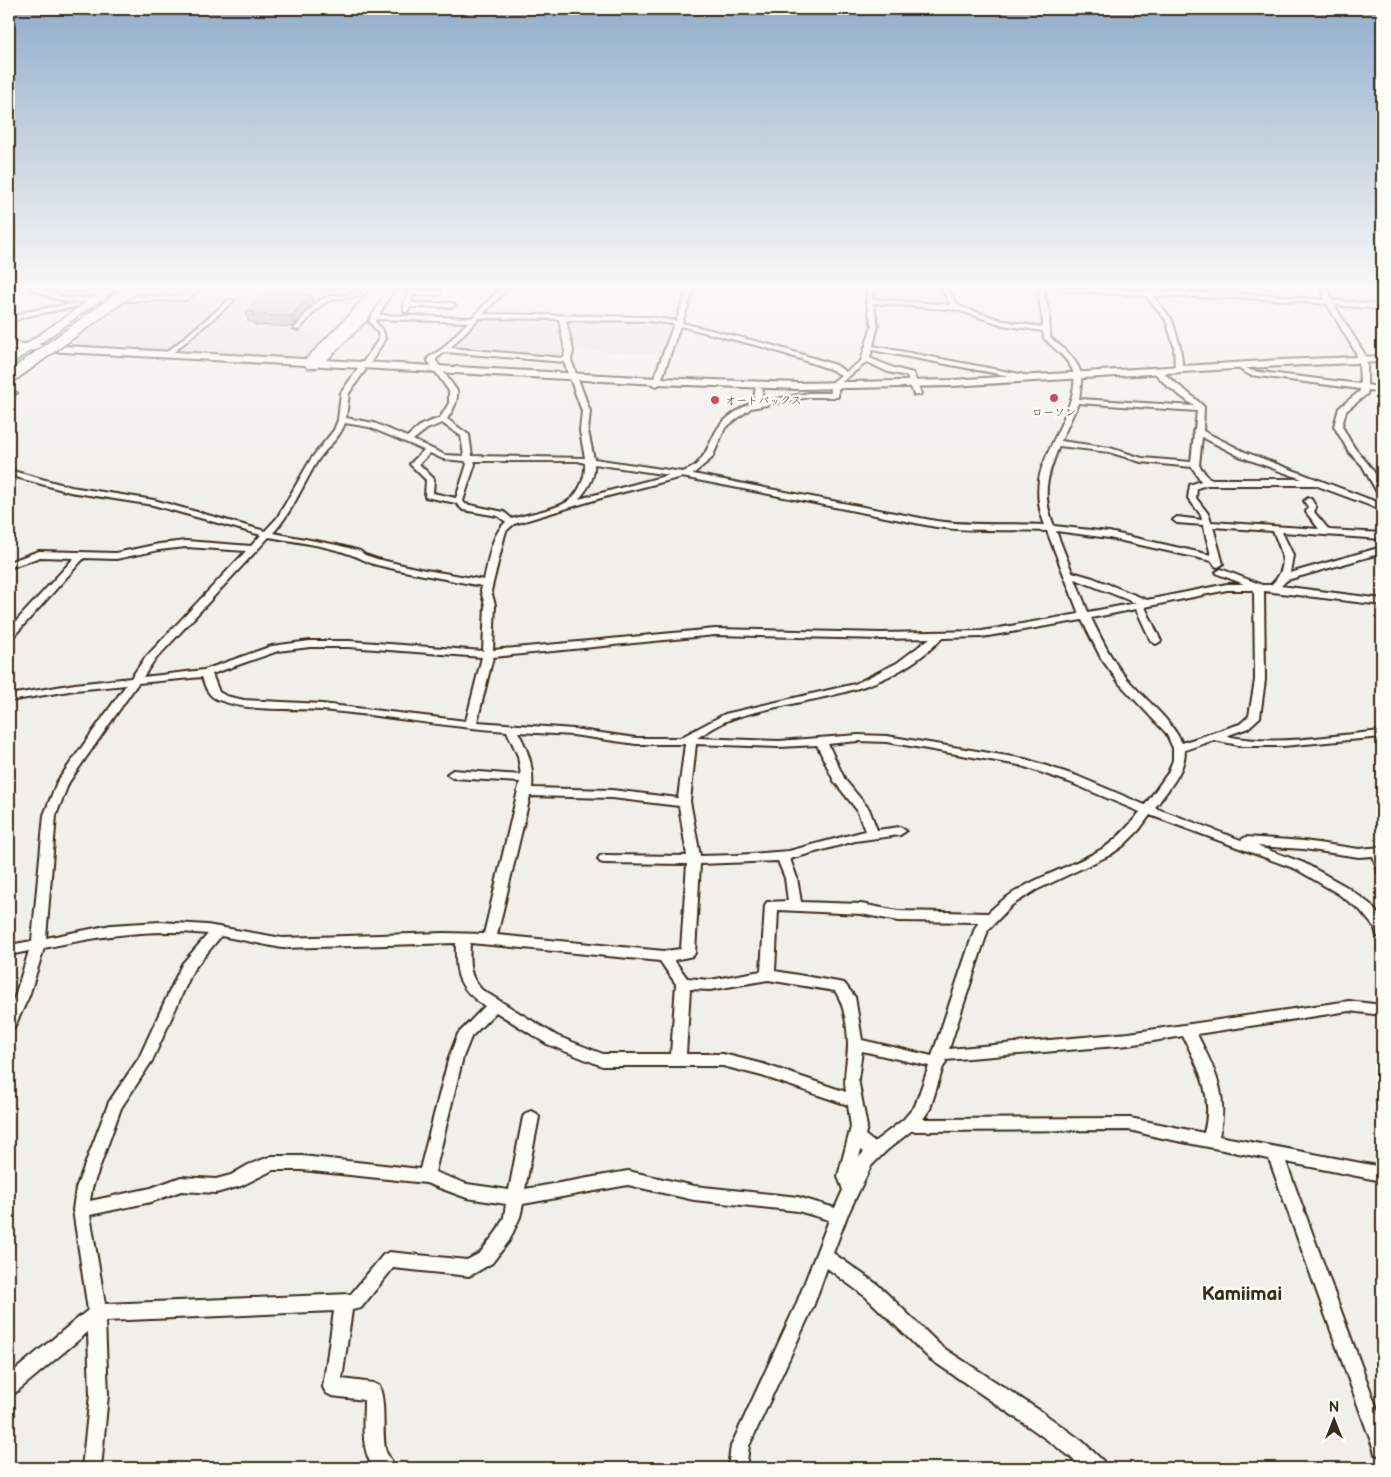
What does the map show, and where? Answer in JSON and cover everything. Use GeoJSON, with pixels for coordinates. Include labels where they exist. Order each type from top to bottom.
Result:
{"type":"FeatureCollection","features":[{"type":"Feature","properties":{"kind":"highway"},"geometry":{"type":"LineString","coordinates":[[9,374],[33,357]]}},
{"type":"Feature","properties":{"kind":"highway"},"geometry":{"type":"LineString","coordinates":[[32,360],[36,357]]}},
{"type":"Feature","properties":{"kind":"highway"},"geometry":{"type":"LineString","coordinates":[[9,378],[36,357]]}},
{"type":"Feature","properties":{"kind":"highway"},"geometry":{"type":"LineString","coordinates":[[10,391],[47,357]]}},
{"type":"Feature","properties":{"kind":"highway"},"geometry":{"type":"LineString","coordinates":[[313,363],[318,357]]}},
{"type":"Feature","properties":{"kind":"highway"},"geometry":{"type":"LineString","coordinates":[[313,363],[319,357]]}},
{"type":"Feature","properties":{"kind":"main road"},"geometry":{"type":"LineString","coordinates":[[192,357],[313,363]]}},
{"type":"Feature","properties":{"kind":"main road"},"geometry":{"type":"LineString","coordinates":[[215,357],[759,389],[834,388]]}},
{"type":"Feature","properties":{"kind":"main road"},"geometry":{"type":"LineString","coordinates":[[657,383],[915,389],[1159,372],[1362,361]]}},
{"type":"Feature","properties":{"kind":"main road"},"geometry":{"type":"LineString","coordinates":[[1159,372],[1179,369],[1382,361]]}},
{"type":"Feature","properties":{"kind":"main road"},"geometry":{"type":"LineString","coordinates":[[915,389],[1030,378],[1078,378]]}},
{"type":"Feature","properties":{"kind":"street"},"geometry":{"type":"LineString","coordinates":[[9,1024],[22,996],[38,945],[50,815],[55,798],[63,782],[149,660],[267,534],[288,508],[315,459],[338,431],[342,420],[345,393],[370,357]]}},
{"type":"Feature","properties":{"kind":"street"},"geometry":{"type":"LineString","coordinates":[[409,439],[424,427],[443,420],[449,411],[454,396],[432,361],[434,357]]}},
{"type":"Feature","properties":{"kind":"street"},"geometry":{"type":"LineString","coordinates":[[529,357],[567,360]]}},
{"type":"Feature","properties":{"kind":"street"},"geometry":{"type":"LineString","coordinates":[[568,357],[573,378],[586,411],[584,431],[589,461],[589,480],[585,488],[569,505]]}},
{"type":"Feature","properties":{"kind":"street"},"geometry":{"type":"LineString","coordinates":[[657,383],[667,357]]}},
{"type":"Feature","properties":{"kind":"street"},"geometry":{"type":"LineString","coordinates":[[802,357],[833,367],[846,375]]}},
{"type":"Feature","properties":{"kind":"street"},"geometry":{"type":"LineString","coordinates":[[924,357],[1030,378]]}},
{"type":"Feature","properties":{"kind":"street"},"geometry":{"type":"LineString","coordinates":[[737,1468],[740,1446],[804,1307],[839,1216],[865,1161],[908,1125],[922,1109],[982,928],[1007,902],[1031,887],[1106,852],[1135,827],[1174,773],[1179,760],[1179,748],[1171,732],[1112,667],[1085,616],[1045,514],[1043,478],[1075,401],[1078,378],[1076,369],[1067,357]]}},
{"type":"Feature","properties":{"kind":"street"},"geometry":{"type":"LineString","coordinates":[[1178,357],[1179,369]]}},
{"type":"Feature","properties":{"kind":"street"},"geometry":{"type":"LineString","coordinates":[[1360,357],[1362,361],[1365,388],[1361,395],[1342,410],[1338,426],[1352,450],[1365,464],[1382,494]]}},
{"type":"Feature","properties":{"kind":"street"},"geometry":{"type":"LineString","coordinates":[[471,726],[488,654],[490,608],[486,591],[499,538],[502,530],[511,522],[683,475],[701,464],[709,456],[722,427],[744,409],[757,403],[810,395],[835,395],[834,384],[866,359],[891,370],[910,375],[915,389]]}},
{"type":"Feature","properties":{"kind":"street"},"geometry":{"type":"LineString","coordinates":[[1242,369],[1250,373],[1334,382],[1382,390]]}},
{"type":"Feature","properties":{"kind":"street"},"geometry":{"type":"LineString","coordinates":[[990,381],[987,377],[994,371]]}},
{"type":"Feature","properties":{"kind":"street"},"geometry":{"type":"LineString","coordinates":[[1159,372],[1169,383],[1193,400],[1201,409]]}},
{"type":"Feature","properties":{"kind":"street"},"geometry":{"type":"LineString","coordinates":[[757,403],[759,389]]}},
{"type":"Feature","properties":{"kind":"street"},"geometry":{"type":"LineString","coordinates":[[1075,401],[1201,409]]}},
{"type":"Feature","properties":{"kind":"street"},"geometry":{"type":"LineString","coordinates":[[1201,409],[1197,431],[1195,465],[1206,482]]}},
{"type":"Feature","properties":{"kind":"street"},"geometry":{"type":"LineString","coordinates":[[342,420],[371,425],[409,439],[443,457],[469,460],[578,459],[683,475],[936,524],[957,527],[1011,526],[1050,528],[1109,535],[1217,559]]}},
{"type":"Feature","properties":{"kind":"street"},"geometry":{"type":"LineString","coordinates":[[443,420],[466,435],[471,464],[459,501]]}},
{"type":"Feature","properties":{"kind":"street"},"geometry":{"type":"LineString","coordinates":[[1197,431],[1242,454],[1382,507]]}},
{"type":"Feature","properties":{"kind":"street"},"geometry":{"type":"LineString","coordinates":[[1056,443],[1110,450],[1141,460],[1195,465]]}},
{"type":"Feature","properties":{"kind":"street"},"geometry":{"type":"LineString","coordinates":[[429,449],[414,464],[430,479],[428,495],[459,501],[466,508],[501,514],[511,522]]}},
{"type":"Feature","properties":{"kind":"street"},"geometry":{"type":"LineString","coordinates":[[9,472],[70,489],[154,503],[267,534],[334,547],[357,553],[374,561],[420,572],[488,584]]}},
{"type":"Feature","properties":{"kind":"street"},"geometry":{"type":"LineString","coordinates":[[1227,587],[1205,516],[1192,498],[1193,487],[1206,482],[1318,482]]}},
{"type":"Feature","properties":{"kind":"street"},"geometry":{"type":"LineString","coordinates":[[1308,501],[1312,507],[1310,512],[1326,532]]}},
{"type":"Feature","properties":{"kind":"street"},"geometry":{"type":"LineString","coordinates":[[1177,520],[1382,536]]}},
{"type":"Feature","properties":{"kind":"street"},"geometry":{"type":"LineString","coordinates":[[1276,529],[1288,555],[1284,569],[1284,578]]}},
{"type":"Feature","properties":{"kind":"street"},"geometry":{"type":"LineString","coordinates":[[9,565],[39,554],[116,556],[179,545],[252,548]]}},
{"type":"Feature","properties":{"kind":"street"},"geometry":{"type":"LineString","coordinates":[[1273,588],[1284,578],[1348,559],[1367,556],[1382,550]]}},
{"type":"Feature","properties":{"kind":"street"},"geometry":{"type":"LineString","coordinates":[[9,635],[81,556]]}},
{"type":"Feature","properties":{"kind":"street"},"geometry":{"type":"LineString","coordinates":[[1222,572],[1259,586]]}},
{"type":"Feature","properties":{"kind":"street"},"geometry":{"type":"LineString","coordinates":[[1070,574],[1090,580],[1142,604],[1156,641]]}},
{"type":"Feature","properties":{"kind":"street"},"geometry":{"type":"LineString","coordinates":[[9,698],[76,687],[206,673],[276,648],[310,644],[349,644],[488,654],[715,632],[938,636],[982,634],[1085,616],[1227,587],[1259,586],[1382,602]]}},
{"type":"Feature","properties":{"kind":"street"},"geometry":{"type":"LineString","coordinates":[[1179,748],[1244,726],[1254,716],[1260,680],[1259,586]]}},
{"type":"Feature","properties":{"kind":"street"},"geometry":{"type":"LineString","coordinates":[[687,741],[713,723],[729,716],[858,686],[872,681],[926,649],[938,636]]}},
{"type":"Feature","properties":{"kind":"street"},"geometry":{"type":"LineString","coordinates":[[206,673],[215,694],[232,701],[322,707],[471,726],[573,732],[636,741],[779,744],[858,738],[887,739],[1021,762],[1073,779],[1147,810],[1284,859],[1322,877],[1365,906],[1382,928]]}},
{"type":"Feature","properties":{"kind":"street"},"geometry":{"type":"LineString","coordinates":[[488,939],[527,779],[525,754],[511,728]]}},
{"type":"Feature","properties":{"kind":"street"},"geometry":{"type":"LineString","coordinates":[[1215,737],[1243,743],[1283,743],[1382,734]]}},
{"type":"Feature","properties":{"kind":"street"},"geometry":{"type":"LineString","coordinates":[[9,950],[125,928],[218,931],[257,941],[282,943],[463,938],[664,956],[688,954],[694,859],[684,803],[687,741]]}},
{"type":"Feature","properties":{"kind":"street"},"geometry":{"type":"LineString","coordinates":[[821,741],[840,781],[863,809],[872,833]]}},
{"type":"Feature","properties":{"kind":"street"},"geometry":{"type":"LineString","coordinates":[[454,774],[527,779]]}},
{"type":"Feature","properties":{"kind":"street"},"geometry":{"type":"LineString","coordinates":[[525,792],[612,794],[684,803]]}},
{"type":"Feature","properties":{"kind":"street"},"geometry":{"type":"LineString","coordinates":[[604,859],[736,860],[782,856],[814,850],[841,840],[872,833],[900,831]]}},
{"type":"Feature","properties":{"kind":"street"},"geometry":{"type":"LineString","coordinates":[[1226,839],[1304,845],[1359,853],[1380,851],[1382,869]]}},
{"type":"Feature","properties":{"kind":"street"},"geometry":{"type":"LineString","coordinates":[[782,856],[791,878],[795,906]]}},
{"type":"Feature","properties":{"kind":"street"},"geometry":{"type":"LineString","coordinates":[[768,975],[772,906],[861,909],[898,916],[990,918]]}},
{"type":"Feature","properties":{"kind":"street"},"geometry":{"type":"LineString","coordinates":[[92,1468],[99,1395],[97,1313],[81,1210],[84,1188],[114,1106],[145,1061],[187,968],[218,931]]}},
{"type":"Feature","properties":{"kind":"street"},"geometry":{"type":"LineString","coordinates":[[463,938],[462,964],[466,982],[477,994],[552,1040],[602,1060],[723,1060],[763,1070],[854,1101]]}},
{"type":"Feature","properties":{"kind":"street"},"geometry":{"type":"LineString","coordinates":[[664,956],[683,983],[678,1060]]}},
{"type":"Feature","properties":{"kind":"street"},"geometry":{"type":"LineString","coordinates":[[683,983],[710,985],[768,975],[839,987],[848,997],[855,1044],[851,1079],[859,1127],[846,1176],[851,1190]]}},
{"type":"Feature","properties":{"kind":"street"},"geometry":{"type":"LineString","coordinates":[[426,1176],[459,1049],[465,1034],[494,1005]]}},
{"type":"Feature","properties":{"kind":"street"},"geometry":{"type":"LineString","coordinates":[[855,1044],[940,1059],[1129,1039],[1349,1006],[1382,1010]]}},
{"type":"Feature","properties":{"kind":"street"},"geometry":{"type":"LineString","coordinates":[[1188,1031],[1204,1066],[1215,1098],[1216,1109],[1210,1141]]}},
{"type":"Feature","properties":{"kind":"street"},"geometry":{"type":"LineString","coordinates":[[9,1387],[97,1313],[355,1302],[388,1260],[469,1268],[486,1258],[503,1236],[512,1217],[531,1117]]}},
{"type":"Feature","properties":{"kind":"street"},"geometry":{"type":"LineString","coordinates":[[908,1125],[1130,1124],[1382,1174]]}},
{"type":"Feature","properties":{"kind":"street"},"geometry":{"type":"LineString","coordinates":[[856,1138],[875,1151]]}},
{"type":"Feature","properties":{"kind":"street"},"geometry":{"type":"LineString","coordinates":[[1274,1153],[1382,1447]]}},
{"type":"Feature","properties":{"kind":"street"},"geometry":{"type":"LineString","coordinates":[[81,1210],[151,1195],[181,1184],[216,1186],[226,1184],[272,1163],[302,1163],[426,1176],[467,1191],[516,1198],[628,1178],[694,1193],[798,1204],[839,1216]]}},
{"type":"Feature","properties":{"kind":"street"},"geometry":{"type":"LineString","coordinates":[[824,1256],[872,1291],[936,1353],[1036,1419],[1075,1448],[1096,1468]]}},
{"type":"Feature","properties":{"kind":"street"},"geometry":{"type":"LineString","coordinates":[[344,1303],[332,1387],[373,1392],[373,1430],[376,1455],[386,1468]]}},
{"type":"Feature","properties":{"kind":"place","name":"ローソン"},"geometry":{"type":"Point","coordinates":[1054,398]}},
{"type":"Feature","properties":{"kind":"place","name":"オートバックス"},"geometry":{"type":"Point","coordinates":[715,400]}},
{"type":"Feature","properties":{"kind":"district","name":"Kamiimai"},"geometry":{"type":"Point","coordinates":[1242,1294]}}]}
